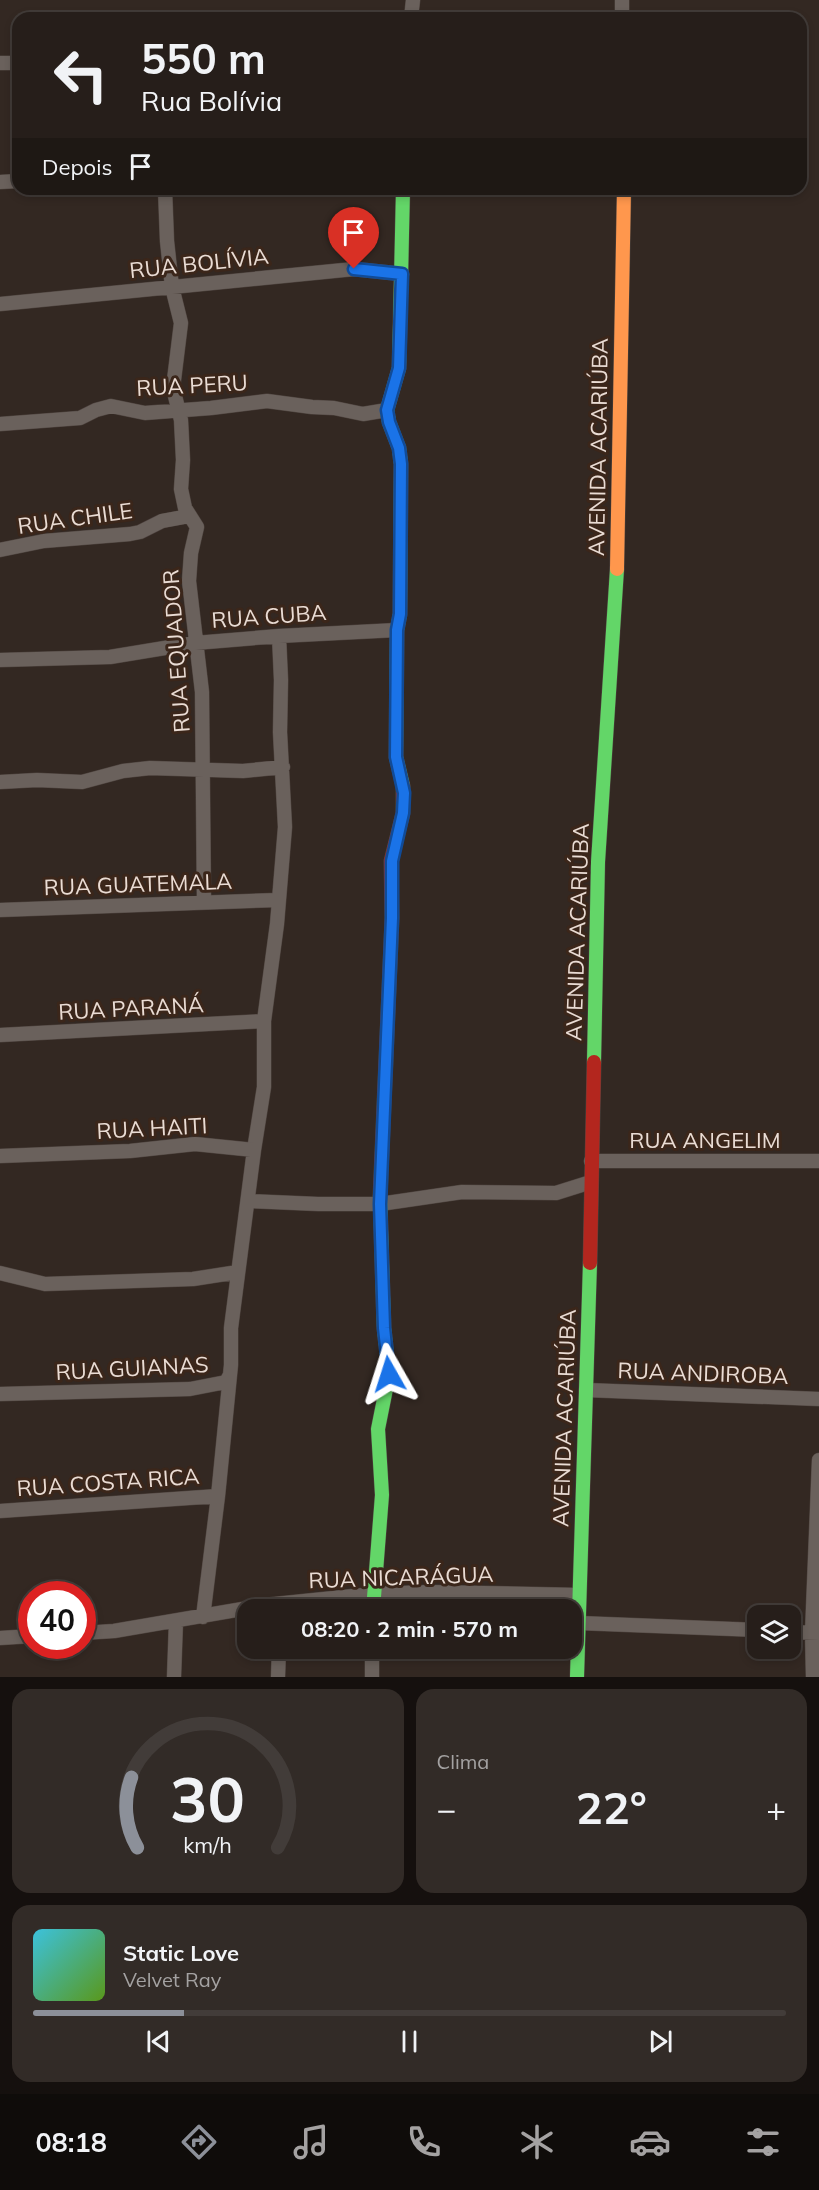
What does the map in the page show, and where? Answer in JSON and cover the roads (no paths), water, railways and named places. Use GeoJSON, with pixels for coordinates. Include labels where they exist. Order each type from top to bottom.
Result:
{"type":"FeatureCollection","features":[{"type":"Feature","properties":{"kind":"street","name":"RUA EQUADOR"},"geometry":{"type":"LineString","coordinates":[[165,195],[172,287],[181,323],[173,380],[174,398],[180,420],[183,459],[181,489],[184,508],[197,527],[191,553],[189,581],[201,682],[204,903]]}},
{"type":"Feature","properties":{"kind":"street"},"geometry":{"type":"LineString","coordinates":[[373,1599],[382,1495],[378,1429],[389,1374],[384,1328],[380,1204],[391,942],[392,861],[404,803],[396,757],[401,464],[399,448],[387,410],[399,368],[404,195]]}},
{"type":"Feature","properties":{"kind":"street","name":"AVENIDA ACARIÚBA"},"geometry":{"type":"LineString","coordinates":[[579,1599],[598,862],[619,541],[624,195]]}},
{"type":"Feature","properties":{"kind":"street","name":"RUA BOLÍVIA"},"geometry":{"type":"LineString","coordinates":[[0,304],[354,269],[402,274]]}},
{"type":"Feature","properties":{"kind":"street","name":"RUA PERU"},"geometry":{"type":"LineString","coordinates":[[0,424],[80,418],[111,406],[145,413],[267,401],[333,408],[363,414],[387,410]]}},
{"type":"Feature","properties":{"kind":"street","name":"RUA CHILE"},"geometry":{"type":"LineString","coordinates":[[0,550],[44,542],[130,534],[140,532],[162,521],[189,516]]}},
{"type":"Feature","properties":{"kind":"street","name":"RUA CUBA"},"geometry":{"type":"LineString","coordinates":[[0,660],[110,657],[195,643],[397,630]]}},
{"type":"Feature","properties":{"kind":"street"},"geometry":{"type":"LineString","coordinates":[[279,636],[280,732],[285,827],[273,966],[264,1021],[264,1087],[248,1180],[248,1201],[380,1204],[462,1192],[556,1193],[591,1182]]}},
{"type":"Feature","properties":{"kind":"street"},"geometry":{"type":"LineString","coordinates":[[0,782],[37,780],[82,782],[123,771],[150,768],[243,771],[283,767]]}},
{"type":"Feature","properties":{"kind":"street","name":"RUA GUATEMALA"},"geometry":{"type":"LineString","coordinates":[[0,910],[278,900]]}},
{"type":"Feature","properties":{"kind":"street","name":"RUA PARANÁ"},"geometry":{"type":"LineString","coordinates":[[0,1035],[264,1021]]}},
{"type":"Feature","properties":{"kind":"street","name":"RUA HAITI"},"geometry":{"type":"LineString","coordinates":[[0,1156],[130,1151],[195,1144],[254,1150]]}},
{"type":"Feature","properties":{"kind":"street","name":"RUA ANGELIM"},"geometry":{"type":"LineString","coordinates":[[591,1161],[819,1161]]}},
{"type":"Feature","properties":{"kind":"street","name":"RUA GUIANAS"},"geometry":{"type":"LineString","coordinates":[[0,1394],[190,1389],[226,1382],[230,1375],[231,1328],[248,1201]]}},
{"type":"Feature","properties":{"kind":"street"},"geometry":{"type":"LineString","coordinates":[[0,1273],[45,1284],[193,1279],[238,1272]]}},
{"type":"Feature","properties":{"kind":"street"},"geometry":{"type":"LineString","coordinates":[[202,1617],[218,1496],[230,1375]]}},
{"type":"Feature","properties":{"kind":"street","name":"RUA ANDIROBA"},"geometry":{"type":"LineString","coordinates":[[586,1390],[819,1399]]}},
{"type":"Feature","properties":{"kind":"street"},"geometry":{"type":"LineString","coordinates":[[813,1677],[819,1460]]}},
{"type":"Feature","properties":{"kind":"street","name":"RUA COSTA RICA"},"geometry":{"type":"LineString","coordinates":[[0,1511],[218,1496]]}},
{"type":"Feature","properties":{"kind":"street","name":"RUA NICARÁGUA"},"geometry":{"type":"LineString","coordinates":[[335,1599],[373,1594],[429,1592],[579,1595]]}},
{"type":"Feature","properties":{"kind":"street","name":"RUA NICARÁGUA"},"geometry":{"type":"LineString","coordinates":[[96,1632],[237,1612]]}},
{"type":"Feature","properties":{"kind":"street"},"geometry":{"type":"LineString","coordinates":[[174,1677],[176,1621]]}},
{"type":"Feature","properties":{"kind":"street"},"geometry":{"type":"LineString","coordinates":[[582,1623],[747,1630]]}},
{"type":"Feature","properties":{"kind":"street"},"geometry":{"type":"LineString","coordinates":[[801,1632],[816,1633]]}},
{"type":"Feature","properties":{"kind":"street"},"geometry":{"type":"LineString","coordinates":[[0,1638],[18,1637]]}},
{"type":"Feature","properties":{"kind":"street"},"geometry":{"type":"LineString","coordinates":[[278,1677],[279,1659]]}},
{"type":"Feature","properties":{"kind":"street"},"geometry":{"type":"LineString","coordinates":[[372,1659],[372,1677]]}},
{"type":"Feature","properties":{"kind":"street","name":"AVENIDA ACARIÚBA"},"geometry":{"type":"LineString","coordinates":[[577,1677],[578,1659]]}}]}
